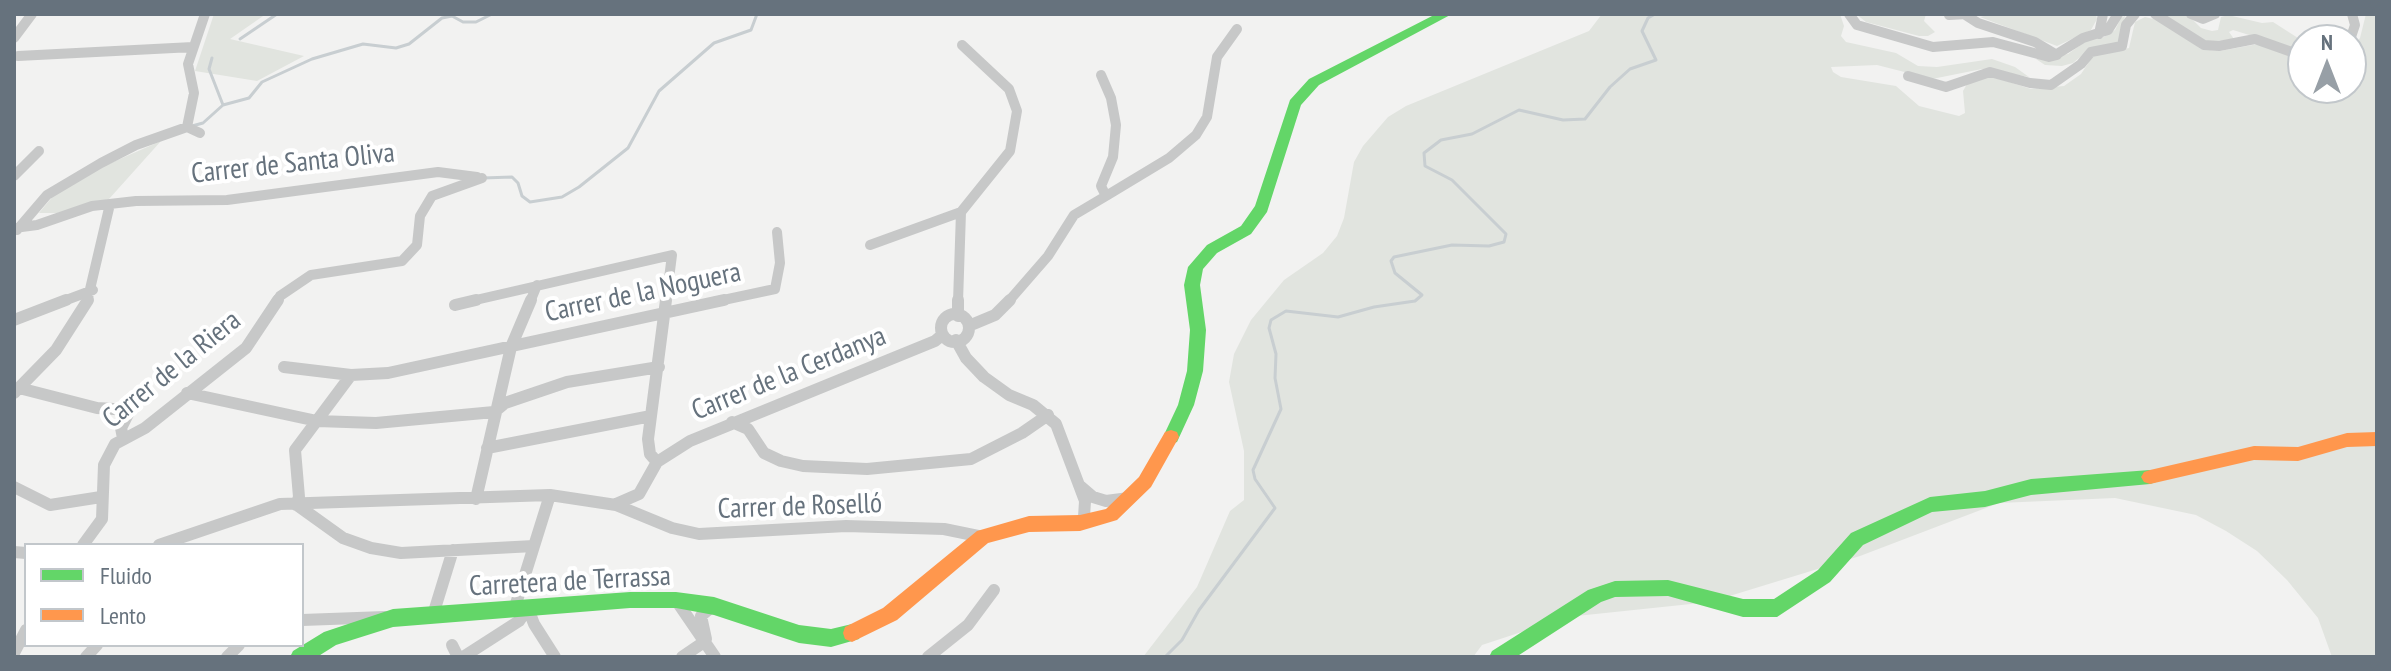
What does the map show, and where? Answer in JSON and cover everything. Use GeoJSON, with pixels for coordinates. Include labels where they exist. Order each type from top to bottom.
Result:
{"type":"FeatureCollection","features":[{"type":"Feature","properties":{"kind":"street"},"geometry":{"type":"LineString","coordinates":[[14,38],[32,14]]}},
{"type":"Feature","properties":{"kind":"street"},"geometry":{"type":"LineString","coordinates":[[187,127],[194,93],[187,69],[205,14]]}},
{"type":"Feature","properties":{"kind":"street","name":"Carretera de Terrassa"},"geometry":{"type":"LineString","coordinates":[[300,657],[331,638],[393,618],[605,601],[676,600],[714,606],[799,634],[831,638],[844,636],[873,625],[890,614],[983,537],[1029,524],[1080,523],[1111,515],[1134,496],[1170,440],[1186,405],[1195,375],[1198,330],[1192,285],[1196,267],[1212,249],[1246,230],[1262,208],[1295,103],[1314,82],[1446,14]]}},
{"type":"Feature","properties":{"kind":"street"},"geometry":{"type":"LineString","coordinates":[[1849,14],[1857,25],[1933,47],[1993,42],[2049,57],[2083,38],[2108,30],[2118,14]]}},
{"type":"Feature","properties":{"kind":"street"},"geometry":{"type":"LineString","coordinates":[[1949,15],[1965,14],[1978,23],[2027,38],[2057,54]]}},
{"type":"Feature","properties":{"kind":"street"},"geometry":{"type":"LineString","coordinates":[[2099,34],[2103,14]]}},
{"type":"Feature","properties":{"kind":"street"},"geometry":{"type":"LineString","coordinates":[[1908,76],[1946,87],[1982,73],[1995,72],[2030,83],[2054,84],[2091,52],[2122,46],[2126,25],[2135,14]]}},
{"type":"Feature","properties":{"kind":"street"},"geometry":{"type":"LineString","coordinates":[[2155,14],[2204,45],[2219,46],[2255,39],[2287,50]]}},
{"type":"Feature","properties":{"kind":"street"},"geometry":{"type":"LineString","coordinates":[[2191,14],[2203,19],[2215,14]]}},
{"type":"Feature","properties":{"kind":"street"},"geometry":{"type":"LineString","coordinates":[[971,325],[958,316],[948,318],[941,324],[942,335],[956,340],[966,337],[971,325],[995,315],[1048,256],[1074,215],[1169,158],[1196,135],[1207,117],[1217,57],[1237,29]]}},
{"type":"Feature","properties":{"kind":"street"},"geometry":{"type":"LineString","coordinates":[[14,45],[21,49],[16,58]]}},
{"type":"Feature","properties":{"kind":"street"},"geometry":{"type":"LineString","coordinates":[[870,245],[961,212],[1010,151],[1017,111],[1009,89],[962,45]]}},
{"type":"Feature","properties":{"kind":"street"},"geometry":{"type":"LineString","coordinates":[[16,58],[193,47]]}},
{"type":"Feature","properties":{"kind":"street"},"geometry":{"type":"LineString","coordinates":[[1101,75],[1111,98],[1116,125],[1113,157],[1101,186],[1106,196]]}},
{"type":"Feature","properties":{"kind":"street"},"geometry":{"type":"LineString","coordinates":[[16,230],[47,195],[136,145],[187,127],[200,133]]}},
{"type":"Feature","properties":{"kind":"street"},"geometry":{"type":"LineString","coordinates":[[14,176],[39,151]]}},
{"type":"Feature","properties":{"kind":"street","name":"Carrer de Santa Oliva"},"geometry":{"type":"LineString","coordinates":[[16,230],[110,204],[254,198],[319,186],[438,172],[482,178]]}},
{"type":"Feature","properties":{"kind":"street","name":"Carrer de la Riera"},"geometry":{"type":"LineString","coordinates":[[84,543],[102,519],[104,465],[115,444],[145,428],[246,348],[280,296],[296,284],[311,275],[402,261],[417,245],[420,216],[432,196],[482,178]]}},
{"type":"Feature","properties":{"kind":"street"},"geometry":{"type":"LineString","coordinates":[[16,390],[56,350],[81,315],[93,290],[110,204]]}},
{"type":"Feature","properties":{"kind":"street"},"geometry":{"type":"LineString","coordinates":[[958,316],[961,212]]}},
{"type":"Feature","properties":{"kind":"street","name":"Carrer de la Noguera"},"geometry":{"type":"LineString","coordinates":[[284,367],[351,375],[388,373],[775,289],[780,263],[777,232]]}},
{"type":"Feature","properties":{"kind":"street"},"geometry":{"type":"LineString","coordinates":[[455,305],[672,255],[648,446],[657,462],[639,494],[639,506],[644,516]]}},
{"type":"Feature","properties":{"kind":"street"},"geometry":{"type":"LineString","coordinates":[[476,499],[511,347],[537,285]]}},
{"type":"Feature","properties":{"kind":"street"},"geometry":{"type":"LineString","coordinates":[[14,320],[93,290]]}},
{"type":"Feature","properties":{"kind":"street","name":"Carrer de la Cerdanya"},"geometry":{"type":"LineString","coordinates":[[657,462],[690,441],[732,422],[935,341],[942,335]]}},
{"type":"Feature","properties":{"kind":"street"},"geometry":{"type":"LineString","coordinates":[[956,340],[966,358],[995,386],[1048,415],[1061,434],[1086,510],[1080,523]]}},
{"type":"Feature","properties":{"kind":"street"},"geometry":{"type":"LineString","coordinates":[[187,393],[317,421],[376,423],[494,412],[505,403],[567,382],[659,367]]}},
{"type":"Feature","properties":{"kind":"street"},"geometry":{"type":"LineString","coordinates":[[351,375],[295,452],[299,497],[296,505],[343,538],[371,548],[401,553],[534,546]]}},
{"type":"Feature","properties":{"kind":"street"},"geometry":{"type":"LineString","coordinates":[[16,390],[97,408],[130,410],[121,428],[123,438]]}},
{"type":"Feature","properties":{"kind":"street"},"geometry":{"type":"LineString","coordinates":[[754,438],[758,422],[768,408]]}},
{"type":"Feature","properties":{"kind":"street"},"geometry":{"type":"LineString","coordinates":[[732,422],[744,426],[764,453],[790,464],[885,468],[971,459],[1022,433],[1048,415]]}},
{"type":"Feature","properties":{"kind":"street"},"geometry":{"type":"LineString","coordinates":[[487,448],[651,416]]}},
{"type":"Feature","properties":{"kind":"street"},"geometry":{"type":"LineString","coordinates":[[1499,657],[1595,596],[1615,589],[1668,588],[1743,608],[1777,608],[1819,580],[1857,539],[1930,505],[1985,499],[2031,487],[2155,477],[2254,453],[2298,454],[2347,440],[2377,439]]}},
{"type":"Feature","properties":{"kind":"street"},"geometry":{"type":"LineString","coordinates":[[1079,484],[1093,497],[1106,501],[1134,496]]}},
{"type":"Feature","properties":{"kind":"street"},"geometry":{"type":"LineString","coordinates":[[14,487],[50,505],[101,497]]}},
{"type":"Feature","properties":{"kind":"street"},"geometry":{"type":"LineString","coordinates":[[616,505],[639,494]]}},
{"type":"Feature","properties":{"kind":"street"},"geometry":{"type":"LineString","coordinates":[[458,653],[519,621],[534,546],[550,495]]}},
{"type":"Feature","properties":{"kind":"street","name":"Carrer de Roselló"},"geometry":{"type":"LineString","coordinates":[[165,543],[280,504],[550,495],[616,505],[672,528],[699,534],[846,526],[944,529],[983,537]]}},
{"type":"Feature","properties":{"kind":"street"},"geometry":{"type":"LineString","coordinates":[[327,527],[333,512],[351,503]]}},
{"type":"Feature","properties":{"kind":"street"},"geometry":{"type":"LineString","coordinates":[[433,615],[453,550]]}},
{"type":"Feature","properties":{"kind":"street"},"geometry":{"type":"LineString","coordinates":[[928,657],[968,625],[994,590]]}},
{"type":"Feature","properties":{"kind":"street"},"geometry":{"type":"LineString","coordinates":[[676,600],[709,649]]}},
{"type":"Feature","properties":{"kind":"street"},"geometry":{"type":"LineString","coordinates":[[709,649],[701,616],[714,606]]}},
{"type":"Feature","properties":{"kind":"street"},"geometry":{"type":"LineString","coordinates":[[521,609],[555,657]]}},
{"type":"Feature","properties":{"kind":"street"},"geometry":{"type":"LineString","coordinates":[[304,620],[393,618]]}},
{"type":"Feature","properties":{"kind":"street"},"geometry":{"type":"LineString","coordinates":[[323,619],[333,627],[331,638]]}},
{"type":"Feature","properties":{"kind":"street"},"geometry":{"type":"LineString","coordinates":[[14,653],[24,634]]}},
{"type":"Feature","properties":{"kind":"street"},"geometry":{"type":"LineString","coordinates":[[682,657],[709,649]]}},
{"type":"Feature","properties":{"kind":"shaded area"},"geometry":{"type":"Polygon","coordinates":[[[214,14],[266,14],[230,39],[304,56],[257,81],[195,71],[214,14]]]}},
{"type":"Feature","properties":{"kind":"shaded area"},"geometry":{"type":"Polygon","coordinates":[[[1602,14],[1840,14],[1844,26],[1841,36],[1846,42],[1896,53],[1918,66],[1937,67],[1992,59],[2015,67],[2029,77],[1982,69],[1932,79],[1877,65],[1831,67],[1841,77],[1896,86],[1919,106],[1959,116],[1965,113],[1963,91],[1967,84],[1984,77],[1994,77],[2031,89],[2064,86],[2081,74],[2093,56],[2129,48],[2135,22],[2145,17],[2162,21],[2201,49],[2220,51],[2258,44],[2287,53],[2287,104],[2367,104],[2367,24],[2364,24],[2366,14],[2377,14],[2377,657],[2332,657],[2318,618],[2287,580],[2257,551],[2226,531],[2196,515],[2115,498],[1999,503],[1860,556],[1710,602],[1567,617],[1482,645],[1473,657],[1143,657],[1197,587],[1230,511],[1244,500],[1244,451],[1229,382],[1234,354],[1251,320],[1284,280],[1323,253],[1337,236],[1344,218],[1354,162],[1363,146],[1388,117],[1406,106],[1589,31],[1602,14]]]}},
{"type":"Feature","properties":{"kind":"shaded area"},"geometry":{"type":"Polygon","coordinates":[[[1856,14],[1926,14],[1924,21],[1935,32],[1919,36],[1866,22],[1856,14]]]}},
{"type":"Feature","properties":{"kind":"shaded area"},"geometry":{"type":"Polygon","coordinates":[[[1992,14],[2096,14],[2097,19],[2091,30],[2057,46],[1980,17],[1992,14]]]}},
{"type":"Feature","properties":{"kind":"shaded area"},"geometry":{"type":"Polygon","coordinates":[[[2163,14],[2187,14],[2201,28],[2212,31],[2218,30],[2221,17],[2228,15],[2262,23],[2273,22],[2287,31],[2287,47],[2233,30],[2229,32],[2234,39],[2209,42],[2199,39],[2163,14]]]}},
{"type":"Feature","properties":{"kind":"shaded area"},"geometry":{"type":"Polygon","coordinates":[[[2125,16],[2120,40],[2115,44],[2090,49],[2073,63],[2062,66],[2045,65],[2036,59],[2068,54],[2089,39],[2104,37],[2115,30],[2125,16]]]}},
{"type":"Feature","properties":{"kind":"shaded area"},"geometry":{"type":"Polygon","coordinates":[[[161,141],[109,199],[58,213],[39,213],[63,184],[161,141]]]}},
{"type":"Feature","properties":{"kind":"waterway"},"geometry":{"type":"LineString","coordinates":[[240,39],[277,14]]}},
{"type":"Feature","properties":{"kind":"waterway"},"geometry":{"type":"LineString","coordinates":[[223,105],[249,98],[262,82],[312,59],[363,44],[396,48],[409,44],[442,18],[452,16],[463,22],[476,22],[492,14]]}},
{"type":"Feature","properties":{"kind":"waterway"},"geometry":{"type":"LineString","coordinates":[[483,178],[512,177],[518,183],[522,196],[530,202],[562,197],[579,187],[628,148],[659,91],[714,43],[751,30],[757,14]]}},
{"type":"Feature","properties":{"kind":"waterway"},"geometry":{"type":"LineString","coordinates":[[1165,657],[1182,640],[1199,610],[1275,508],[1255,479],[1253,470],[1281,409],[1275,378],[1276,354],[1269,328],[1271,320],[1286,311],[1338,317],[1374,307],[1415,301],[1422,295],[1395,273],[1391,261],[1394,257],[1452,245],[1489,246],[1504,242],[1506,234],[1452,180],[1425,166],[1424,153],[1441,140],[1472,134],[1519,110],[1563,120],[1585,119],[1610,87],[1630,69],[1656,60],[1642,31],[1648,18],[1655,14]]}},
{"type":"Feature","properties":{"kind":"waterway"},"geometry":{"type":"LineString","coordinates":[[212,58],[209,69],[223,105]]}},
{"type":"Feature","properties":{"kind":"waterway"},"geometry":{"type":"LineString","coordinates":[[192,126],[203,123],[223,105]]}},
{"type":"Feature","properties":{"kind":"traffic: fast"},"geometry":{"type":"LineString","coordinates":[[1171,437],[1186,405],[1195,371],[1198,330],[1192,285],[1196,267],[1212,249],[1246,230],[1262,208],[1295,103],[1314,82],[1446,14]]}},
{"type":"Feature","properties":{"kind":"traffic: fast"},"geometry":{"type":"LineString","coordinates":[[1499,657],[1595,596],[1615,589],[1668,588],[1743,608],[1777,608],[1824,576],[1857,539],[1930,505],[1985,499],[2031,487],[2150,477]]}},
{"type":"Feature","properties":{"kind":"traffic: fast"},"geometry":{"type":"LineString","coordinates":[[300,657],[331,638],[393,618],[630,600],[676,600],[714,606],[799,634],[831,638],[852,633]]}},
{"type":"Feature","properties":{"kind":"traffic: slow"},"geometry":{"type":"LineString","coordinates":[[852,633],[890,614],[983,537],[1029,524],[1080,523],[1111,515],[1145,482],[1171,437]]}},
{"type":"Feature","properties":{"kind":"traffic: slow"},"geometry":{"type":"LineString","coordinates":[[2150,477],[2254,453],[2298,454],[2347,440],[2377,439]]}}]}
